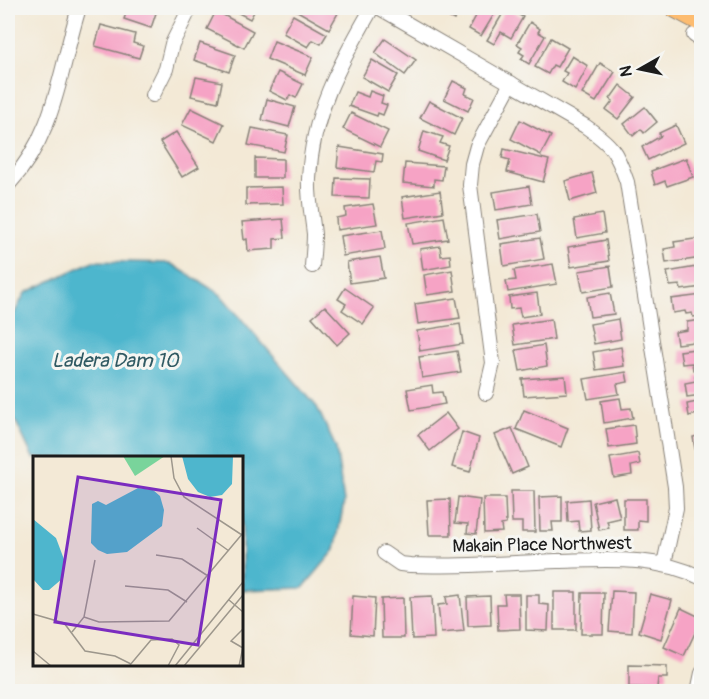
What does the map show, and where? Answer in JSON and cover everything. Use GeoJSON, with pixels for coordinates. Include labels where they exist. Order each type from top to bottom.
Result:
{"type":"FeatureCollection","features":[{"type":"Feature","properties":{"kind":"main road"},"geometry":{"type":"LineString","coordinates":[[674,8],[699,33]]}},
{"type":"Feature","properties":{"kind":"street"},"geometry":{"type":"LineString","coordinates":[[8,185],[30,154],[50,116],[80,8]]}},
{"type":"Feature","properties":{"kind":"street"},"geometry":{"type":"LineString","coordinates":[[153,95],[166,69],[172,44],[190,8]]}},
{"type":"Feature","properties":{"kind":"street"},"geometry":{"type":"LineString","coordinates":[[312,266],[314,235],[309,179],[313,143],[334,74],[372,8]]}},
{"type":"Feature","properties":{"kind":"street"},"geometry":{"type":"LineString","coordinates":[[380,8],[585,126],[603,139],[617,154],[627,182],[675,488],[675,508],[664,564]]}},
{"type":"Feature","properties":{"kind":"street"},"geometry":{"type":"LineString","coordinates":[[486,393],[493,363],[470,185],[477,146],[512,83]]}},
{"type":"Feature","properties":{"kind":"street","name":"Makain Place Northwest"},"geometry":{"type":"LineString","coordinates":[[384,553],[395,562],[410,565],[606,560],[664,564],[702,578]]}},
{"type":"Feature","properties":{"kind":"street"},"geometry":{"type":"LineString","coordinates":[[698,692],[702,674]]}},
{"type":"Feature","properties":{"kind":"water","name":"Ladera Dam 10"},"geometry":{"type":"Polygon","coordinates":[[[93,261],[170,263],[220,294],[317,407],[336,448],[344,502],[335,550],[303,588],[243,590],[243,456],[33,456],[33,458],[8,405],[8,325],[25,293],[93,261]]]}},
{"type":"Feature","properties":{"kind":"building"},"geometry":{"type":"Polygon","coordinates":[[[128,8],[157,10],[151,28],[124,19],[128,8]]]}},
{"type":"Feature","properties":{"kind":"building"},"geometry":{"type":"Polygon","coordinates":[[[229,8],[256,8],[250,19],[229,8]]]}},
{"type":"Feature","properties":{"kind":"building"},"geometry":{"type":"Polygon","coordinates":[[[292,8],[328,8],[338,13],[329,29],[292,8]]]}},
{"type":"Feature","properties":{"kind":"building"},"geometry":{"type":"Polygon","coordinates":[[[446,8],[469,8],[466,14],[459,11],[454,20],[442,14],[446,8]]]}},
{"type":"Feature","properties":{"kind":"building"},"geometry":{"type":"Polygon","coordinates":[[[476,8],[498,8],[481,36],[469,29],[477,14],[474,12],[476,8]]]}},
{"type":"Feature","properties":{"kind":"building"},"geometry":{"type":"Polygon","coordinates":[[[506,8],[523,17],[511,38],[501,32],[494,44],[487,40],[506,8]]]}},
{"type":"Feature","properties":{"kind":"building"},"geometry":{"type":"Polygon","coordinates":[[[216,11],[253,31],[244,48],[207,29],[216,11]]]}},
{"type":"Feature","properties":{"kind":"building"},"geometry":{"type":"Polygon","coordinates":[[[293,15],[327,34],[321,44],[313,40],[308,47],[283,33],[293,15]]]}},
{"type":"Feature","properties":{"kind":"building"},"geometry":{"type":"Polygon","coordinates":[[[530,22],[540,29],[538,32],[545,36],[529,64],[521,59],[524,55],[519,52],[522,47],[517,44],[530,22]]]}},
{"type":"Feature","properties":{"kind":"building"},"geometry":{"type":"Polygon","coordinates":[[[101,25],[135,34],[133,43],[143,46],[139,58],[95,46],[101,25]]]}},
{"type":"Feature","properties":{"kind":"building"},"geometry":{"type":"Polygon","coordinates":[[[551,38],[568,48],[557,67],[553,65],[548,74],[535,67],[551,38]]]}},
{"type":"Feature","properties":{"kind":"building"},"geometry":{"type":"Polygon","coordinates":[[[385,39],[416,60],[405,75],[375,53],[385,39]]]}},
{"type":"Feature","properties":{"kind":"building"},"geometry":{"type":"Polygon","coordinates":[[[274,41],[313,57],[305,75],[267,59],[274,41]]]}},
{"type":"Feature","properties":{"kind":"building"},"geometry":{"type":"Polygon","coordinates":[[[200,43],[235,55],[229,72],[194,60],[200,43]]]}},
{"type":"Feature","properties":{"kind":"building"},"geometry":{"type":"Polygon","coordinates":[[[572,56],[588,66],[575,90],[562,82],[567,73],[563,71],[572,56]]]}},
{"type":"Feature","properties":{"kind":"building"},"geometry":{"type":"Polygon","coordinates":[[[372,60],[398,75],[388,92],[362,77],[372,60]]]}},
{"type":"Feature","properties":{"kind":"building"},"geometry":{"type":"Polygon","coordinates":[[[600,63],[615,72],[596,102],[582,94],[600,63]]]}},
{"type":"Feature","properties":{"kind":"building"},"geometry":{"type":"Polygon","coordinates":[[[278,72],[303,84],[296,98],[290,95],[287,100],[269,91],[278,72]]]}},
{"type":"Feature","properties":{"kind":"building"},"geometry":{"type":"Polygon","coordinates":[[[196,77],[222,82],[218,102],[191,96],[196,77]]]}},
{"type":"Feature","properties":{"kind":"building"},"geometry":{"type":"Polygon","coordinates":[[[453,81],[467,88],[465,94],[474,98],[468,111],[444,99],[453,81]]]}},
{"type":"Feature","properties":{"kind":"building"},"geometry":{"type":"Polygon","coordinates":[[[620,85],[635,97],[618,119],[606,110],[613,101],[610,99],[620,85]]]}},
{"type":"Feature","properties":{"kind":"building"},"geometry":{"type":"Polygon","coordinates":[[[370,91],[383,96],[381,103],[387,105],[383,115],[378,113],[377,116],[349,106],[355,92],[368,97],[370,91]]]}},
{"type":"Feature","properties":{"kind":"building"},"geometry":{"type":"Polygon","coordinates":[[[267,99],[295,107],[289,127],[262,120],[267,99]]]}},
{"type":"Feature","properties":{"kind":"building"},"geometry":{"type":"Polygon","coordinates":[[[429,101],[462,118],[454,135],[420,118],[429,101]]]}},
{"type":"Feature","properties":{"kind":"building"},"geometry":{"type":"Polygon","coordinates":[[[645,107],[657,122],[644,133],[641,129],[633,136],[624,124],[645,107]]]}},
{"type":"Feature","properties":{"kind":"building"},"geometry":{"type":"Polygon","coordinates":[[[191,108],[224,124],[216,141],[182,125],[191,108]]]}},
{"type":"Feature","properties":{"kind":"building"},"geometry":{"type":"Polygon","coordinates":[[[351,113],[388,131],[380,147],[343,129],[351,113]]]}},
{"type":"Feature","properties":{"kind":"building"},"geometry":{"type":"Polygon","coordinates":[[[520,120],[551,136],[541,155],[511,139],[520,120]]]}},
{"type":"Feature","properties":{"kind":"building"},"geometry":{"type":"Polygon","coordinates":[[[676,125],[684,143],[648,160],[642,147],[661,136],[659,133],[676,125]]]}},
{"type":"Feature","properties":{"kind":"building"},"geometry":{"type":"Polygon","coordinates":[[[252,128],[288,135],[284,152],[248,145],[252,128]]]}},
{"type":"Feature","properties":{"kind":"building"},"geometry":{"type":"Polygon","coordinates":[[[424,131],[443,137],[440,143],[449,146],[444,160],[418,151],[424,131]]]}},
{"type":"Feature","properties":{"kind":"building"},"geometry":{"type":"Polygon","coordinates":[[[176,132],[199,167],[182,177],[160,142],[176,132]]]}},
{"type":"Feature","properties":{"kind":"building"},"geometry":{"type":"Polygon","coordinates":[[[339,147],[383,154],[382,162],[376,161],[374,172],[337,167],[339,147]]]}},
{"type":"Feature","properties":{"kind":"building"},"geometry":{"type":"Polygon","coordinates":[[[504,149],[549,160],[543,182],[507,172],[510,160],[502,158],[504,149]]]}},
{"type":"Feature","properties":{"kind":"building"},"geometry":{"type":"Polygon","coordinates":[[[255,158],[283,159],[283,178],[255,178],[255,158]]]}},
{"type":"Feature","properties":{"kind":"building"},"geometry":{"type":"Polygon","coordinates":[[[686,158],[693,177],[667,186],[665,181],[655,185],[651,171],[686,158]]]}},
{"type":"Feature","properties":{"kind":"building"},"geometry":{"type":"Polygon","coordinates":[[[405,163],[444,166],[442,180],[434,179],[434,186],[403,183],[405,163]]]}},
{"type":"Feature","properties":{"kind":"building"},"geometry":{"type":"Polygon","coordinates":[[[592,173],[597,193],[570,201],[565,181],[592,173]]]}},
{"type":"Feature","properties":{"kind":"building"},"geometry":{"type":"Polygon","coordinates":[[[336,178],[370,179],[369,198],[335,197],[336,178]]]}},
{"type":"Feature","properties":{"kind":"building"},"geometry":{"type":"Polygon","coordinates":[[[529,186],[532,204],[496,210],[493,192],[529,186]]]}},
{"type":"Feature","properties":{"kind":"building"},"geometry":{"type":"Polygon","coordinates":[[[282,187],[283,204],[246,205],[246,188],[282,187]]]}},
{"type":"Feature","properties":{"kind":"building"},"geometry":{"type":"Polygon","coordinates":[[[440,191],[443,212],[405,218],[402,197],[440,191]]]}},
{"type":"Feature","properties":{"kind":"building"},"geometry":{"type":"Polygon","coordinates":[[[373,204],[377,224],[337,230],[336,218],[346,216],[345,208],[373,204]]]}},
{"type":"Feature","properties":{"kind":"building"},"geometry":{"type":"Polygon","coordinates":[[[537,214],[540,232],[500,239],[497,220],[537,214]]]}},
{"type":"Feature","properties":{"kind":"building"},"geometry":{"type":"Polygon","coordinates":[[[602,214],[605,233],[577,238],[574,219],[602,214]]]}},
{"type":"Feature","properties":{"kind":"building"},"geometry":{"type":"Polygon","coordinates":[[[444,217],[448,239],[412,244],[408,223],[444,217]]]}},
{"type":"Feature","properties":{"kind":"building"},"geometry":{"type":"Polygon","coordinates":[[[283,219],[285,238],[274,239],[274,249],[248,251],[242,222],[283,219]]]}},
{"type":"Feature","properties":{"kind":"building"},"geometry":{"type":"Polygon","coordinates":[[[382,230],[385,249],[343,256],[340,236],[382,230]]]}},
{"type":"Feature","properties":{"kind":"building"},"geometry":{"type":"Polygon","coordinates":[[[540,238],[544,259],[504,266],[501,244],[540,238]]]}},
{"type":"Feature","properties":{"kind":"building"},"geometry":{"type":"Polygon","coordinates":[[[701,238],[702,258],[666,263],[664,249],[675,247],[674,242],[701,238]]]}},
{"type":"Feature","properties":{"kind":"building"},"geometry":{"type":"Polygon","coordinates":[[[606,240],[609,261],[571,267],[568,247],[606,240]]]}},
{"type":"Feature","properties":{"kind":"building"},"geometry":{"type":"Polygon","coordinates":[[[440,246],[441,256],[450,255],[451,265],[423,270],[420,249],[440,246]]]}},
{"type":"Feature","properties":{"kind":"building"},"geometry":{"type":"Polygon","coordinates":[[[380,257],[384,278],[350,283],[347,262],[380,257]]]}},
{"type":"Feature","properties":{"kind":"building"},"geometry":{"type":"Polygon","coordinates":[[[553,264],[557,284],[508,292],[506,281],[516,280],[514,270],[553,264]]]}},
{"type":"Feature","properties":{"kind":"building"},"geometry":{"type":"Polygon","coordinates":[[[610,266],[613,287],[583,292],[579,271],[610,266]]]}},
{"type":"Feature","properties":{"kind":"building"},"geometry":{"type":"Polygon","coordinates":[[[702,266],[702,287],[681,290],[680,285],[670,286],[667,272],[702,266]]]}},
{"type":"Feature","properties":{"kind":"building"},"geometry":{"type":"Polygon","coordinates":[[[452,270],[455,291],[427,295],[424,275],[452,270]]]}},
{"type":"Feature","properties":{"kind":"building"},"geometry":{"type":"Polygon","coordinates":[[[345,288],[374,308],[363,324],[342,310],[346,304],[338,299],[345,288]]]}},
{"type":"Feature","properties":{"kind":"building"},"geometry":{"type":"Polygon","coordinates":[[[537,293],[540,314],[521,317],[519,308],[510,309],[509,297],[537,293]]]}},
{"type":"Feature","properties":{"kind":"building"},"geometry":{"type":"Polygon","coordinates":[[[610,293],[614,314],[590,317],[587,297],[610,293]]]}},
{"type":"Feature","properties":{"kind":"building"},"geometry":{"type":"Polygon","coordinates":[[[702,295],[702,316],[693,317],[692,313],[686,314],[685,311],[673,313],[671,299],[702,295]]]}},
{"type":"Feature","properties":{"kind":"building"},"geometry":{"type":"Polygon","coordinates":[[[456,298],[460,318],[418,324],[415,304],[456,298]]]}},
{"type":"Feature","properties":{"kind":"building"},"geometry":{"type":"Polygon","coordinates":[[[325,306],[350,333],[337,345],[312,317],[325,306]]]}},
{"type":"Feature","properties":{"kind":"building"},"geometry":{"type":"Polygon","coordinates":[[[551,319],[554,339],[515,345],[512,325],[551,319]]]}},
{"type":"Feature","properties":{"kind":"building"},"geometry":{"type":"Polygon","coordinates":[[[618,319],[621,339],[594,344],[590,324],[618,319]]]}},
{"type":"Feature","properties":{"kind":"building"},"geometry":{"type":"Polygon","coordinates":[[[702,320],[702,341],[677,344],[675,332],[687,330],[687,322],[702,320]]]}},
{"type":"Feature","properties":{"kind":"building"},"geometry":{"type":"Polygon","coordinates":[[[460,324],[463,344],[420,351],[417,331],[460,324]]]}},
{"type":"Feature","properties":{"kind":"building"},"geometry":{"type":"Polygon","coordinates":[[[544,345],[547,366],[520,371],[516,350],[544,345]]]}},
{"type":"Feature","properties":{"kind":"building"},"geometry":{"type":"Polygon","coordinates":[[[621,347],[624,366],[596,370],[593,352],[621,347]]]}},
{"type":"Feature","properties":{"kind":"building"},"geometry":{"type":"Polygon","coordinates":[[[702,348],[702,369],[693,370],[692,363],[682,364],[680,351],[702,348]]]}},
{"type":"Feature","properties":{"kind":"building"},"geometry":{"type":"Polygon","coordinates":[[[457,351],[461,372],[422,378],[419,357],[457,351]]]}},
{"type":"Feature","properties":{"kind":"building"},"geometry":{"type":"Polygon","coordinates":[[[626,372],[628,382],[617,384],[619,394],[588,399],[584,379],[626,372]]]}},
{"type":"Feature","properties":{"kind":"building"},"geometry":{"type":"Polygon","coordinates":[[[702,375],[702,395],[687,397],[685,383],[696,381],[695,376],[702,375]]]}},
{"type":"Feature","properties":{"kind":"building"},"geometry":{"type":"Polygon","coordinates":[[[565,376],[567,393],[524,396],[522,379],[565,376]]]}},
{"type":"Feature","properties":{"kind":"building"},"geometry":{"type":"Polygon","coordinates":[[[432,385],[433,393],[442,392],[445,404],[411,410],[407,389],[432,385]]]}},
{"type":"Feature","properties":{"kind":"building"},"geometry":{"type":"Polygon","coordinates":[[[620,398],[622,409],[631,408],[633,418],[604,423],[601,401],[620,398]]]}},
{"type":"Feature","properties":{"kind":"building"},"geometry":{"type":"Polygon","coordinates":[[[702,401],[702,413],[689,416],[687,404],[702,401]]]}},
{"type":"Feature","properties":{"kind":"building"},"geometry":{"type":"Polygon","coordinates":[[[524,410],[568,428],[561,447],[516,429],[524,410]]]}},
{"type":"Feature","properties":{"kind":"building"},"geometry":{"type":"Polygon","coordinates":[[[446,413],[458,429],[430,451],[418,435],[446,413]]]}},
{"type":"Feature","properties":{"kind":"building"},"geometry":{"type":"Polygon","coordinates":[[[634,425],[636,444],[609,448],[606,429],[634,425]]]}},
{"type":"Feature","properties":{"kind":"building"},"geometry":{"type":"Polygon","coordinates":[[[512,428],[528,467],[512,474],[495,435],[512,428]]]}},
{"type":"Feature","properties":{"kind":"building"},"geometry":{"type":"Polygon","coordinates":[[[462,432],[479,438],[470,472],[452,467],[462,432]]]}},
{"type":"Feature","properties":{"kind":"building"},"geometry":{"type":"Polygon","coordinates":[[[702,435],[702,448],[695,449],[693,437],[702,435]]]}},
{"type":"Feature","properties":{"kind":"building"},"geometry":{"type":"Polygon","coordinates":[[[638,453],[640,464],[631,466],[632,475],[614,478],[610,458],[638,453]]]}},
{"type":"Feature","properties":{"kind":"building"},"geometry":{"type":"Polygon","coordinates":[[[511,491],[534,491],[535,532],[522,532],[522,522],[512,522],[511,491]]]}},
{"type":"Feature","properties":{"kind":"building"},"geometry":{"type":"Polygon","coordinates":[[[562,496],[562,522],[552,522],[553,531],[540,531],[539,497],[562,496]]]}},
{"type":"Feature","properties":{"kind":"building"},"geometry":{"type":"Polygon","coordinates":[[[458,497],[480,500],[476,534],[467,533],[468,524],[455,523],[458,497]]]}},
{"type":"Feature","properties":{"kind":"building"},"geometry":{"type":"Polygon","coordinates":[[[615,497],[620,518],[607,521],[609,528],[599,530],[593,502],[615,497]]]}},
{"type":"Feature","properties":{"kind":"building"},"geometry":{"type":"Polygon","coordinates":[[[483,498],[505,498],[506,524],[501,525],[502,532],[484,533],[483,498]]]}},
{"type":"Feature","properties":{"kind":"building"},"geometry":{"type":"Polygon","coordinates":[[[450,499],[451,535],[429,535],[427,500],[450,499]]]}},
{"type":"Feature","properties":{"kind":"building"},"geometry":{"type":"Polygon","coordinates":[[[589,499],[591,530],[579,531],[578,521],[568,522],[567,501],[589,499]]]}},
{"type":"Feature","properties":{"kind":"building"},"geometry":{"type":"Polygon","coordinates":[[[624,499],[646,499],[646,521],[638,520],[638,530],[624,530],[624,499]]]}},
{"type":"Feature","properties":{"kind":"building"},"geometry":{"type":"Polygon","coordinates":[[[612,591],[634,592],[632,633],[609,631],[612,591]]]}},
{"type":"Feature","properties":{"kind":"building"},"geometry":{"type":"Polygon","coordinates":[[[554,592],[576,592],[576,630],[554,630],[554,592]]]}},
{"type":"Feature","properties":{"kind":"building"},"geometry":{"type":"Polygon","coordinates":[[[582,593],[604,593],[603,634],[581,634],[582,593]]]}},
{"type":"Feature","properties":{"kind":"building"},"geometry":{"type":"Polygon","coordinates":[[[504,594],[519,594],[520,629],[498,630],[497,604],[505,604],[504,594]]]}},
{"type":"Feature","properties":{"kind":"building"},"geometry":{"type":"Polygon","coordinates":[[[650,594],[672,600],[661,639],[639,632],[650,594]]]}},
{"type":"Feature","properties":{"kind":"building"},"geometry":{"type":"Polygon","coordinates":[[[460,595],[464,631],[441,633],[438,605],[447,604],[446,597],[460,595]]]}},
{"type":"Feature","properties":{"kind":"building"},"geometry":{"type":"Polygon","coordinates":[[[526,595],[539,595],[539,604],[549,605],[548,631],[526,630],[526,595]]]}},
{"type":"Feature","properties":{"kind":"building"},"geometry":{"type":"Polygon","coordinates":[[[353,596],[375,598],[373,636],[351,634],[353,596]]]}},
{"type":"Feature","properties":{"kind":"building"},"geometry":{"type":"Polygon","coordinates":[[[432,596],[434,638],[412,639],[410,597],[432,596]]]}},
{"type":"Feature","properties":{"kind":"building"},"geometry":{"type":"Polygon","coordinates":[[[490,596],[491,625],[468,626],[467,597],[490,596]]]}},
{"type":"Feature","properties":{"kind":"building"},"geometry":{"type":"Polygon","coordinates":[[[403,598],[404,638],[382,638],[381,599],[403,598]]]}},
{"type":"Feature","properties":{"kind":"building"},"geometry":{"type":"Polygon","coordinates":[[[681,608],[702,618],[684,656],[664,647],[681,608]]]}},
{"type":"Feature","properties":{"kind":"building"},"geometry":{"type":"Polygon","coordinates":[[[629,665],[667,666],[667,678],[658,678],[657,688],[629,687],[629,665]]]}}]}
